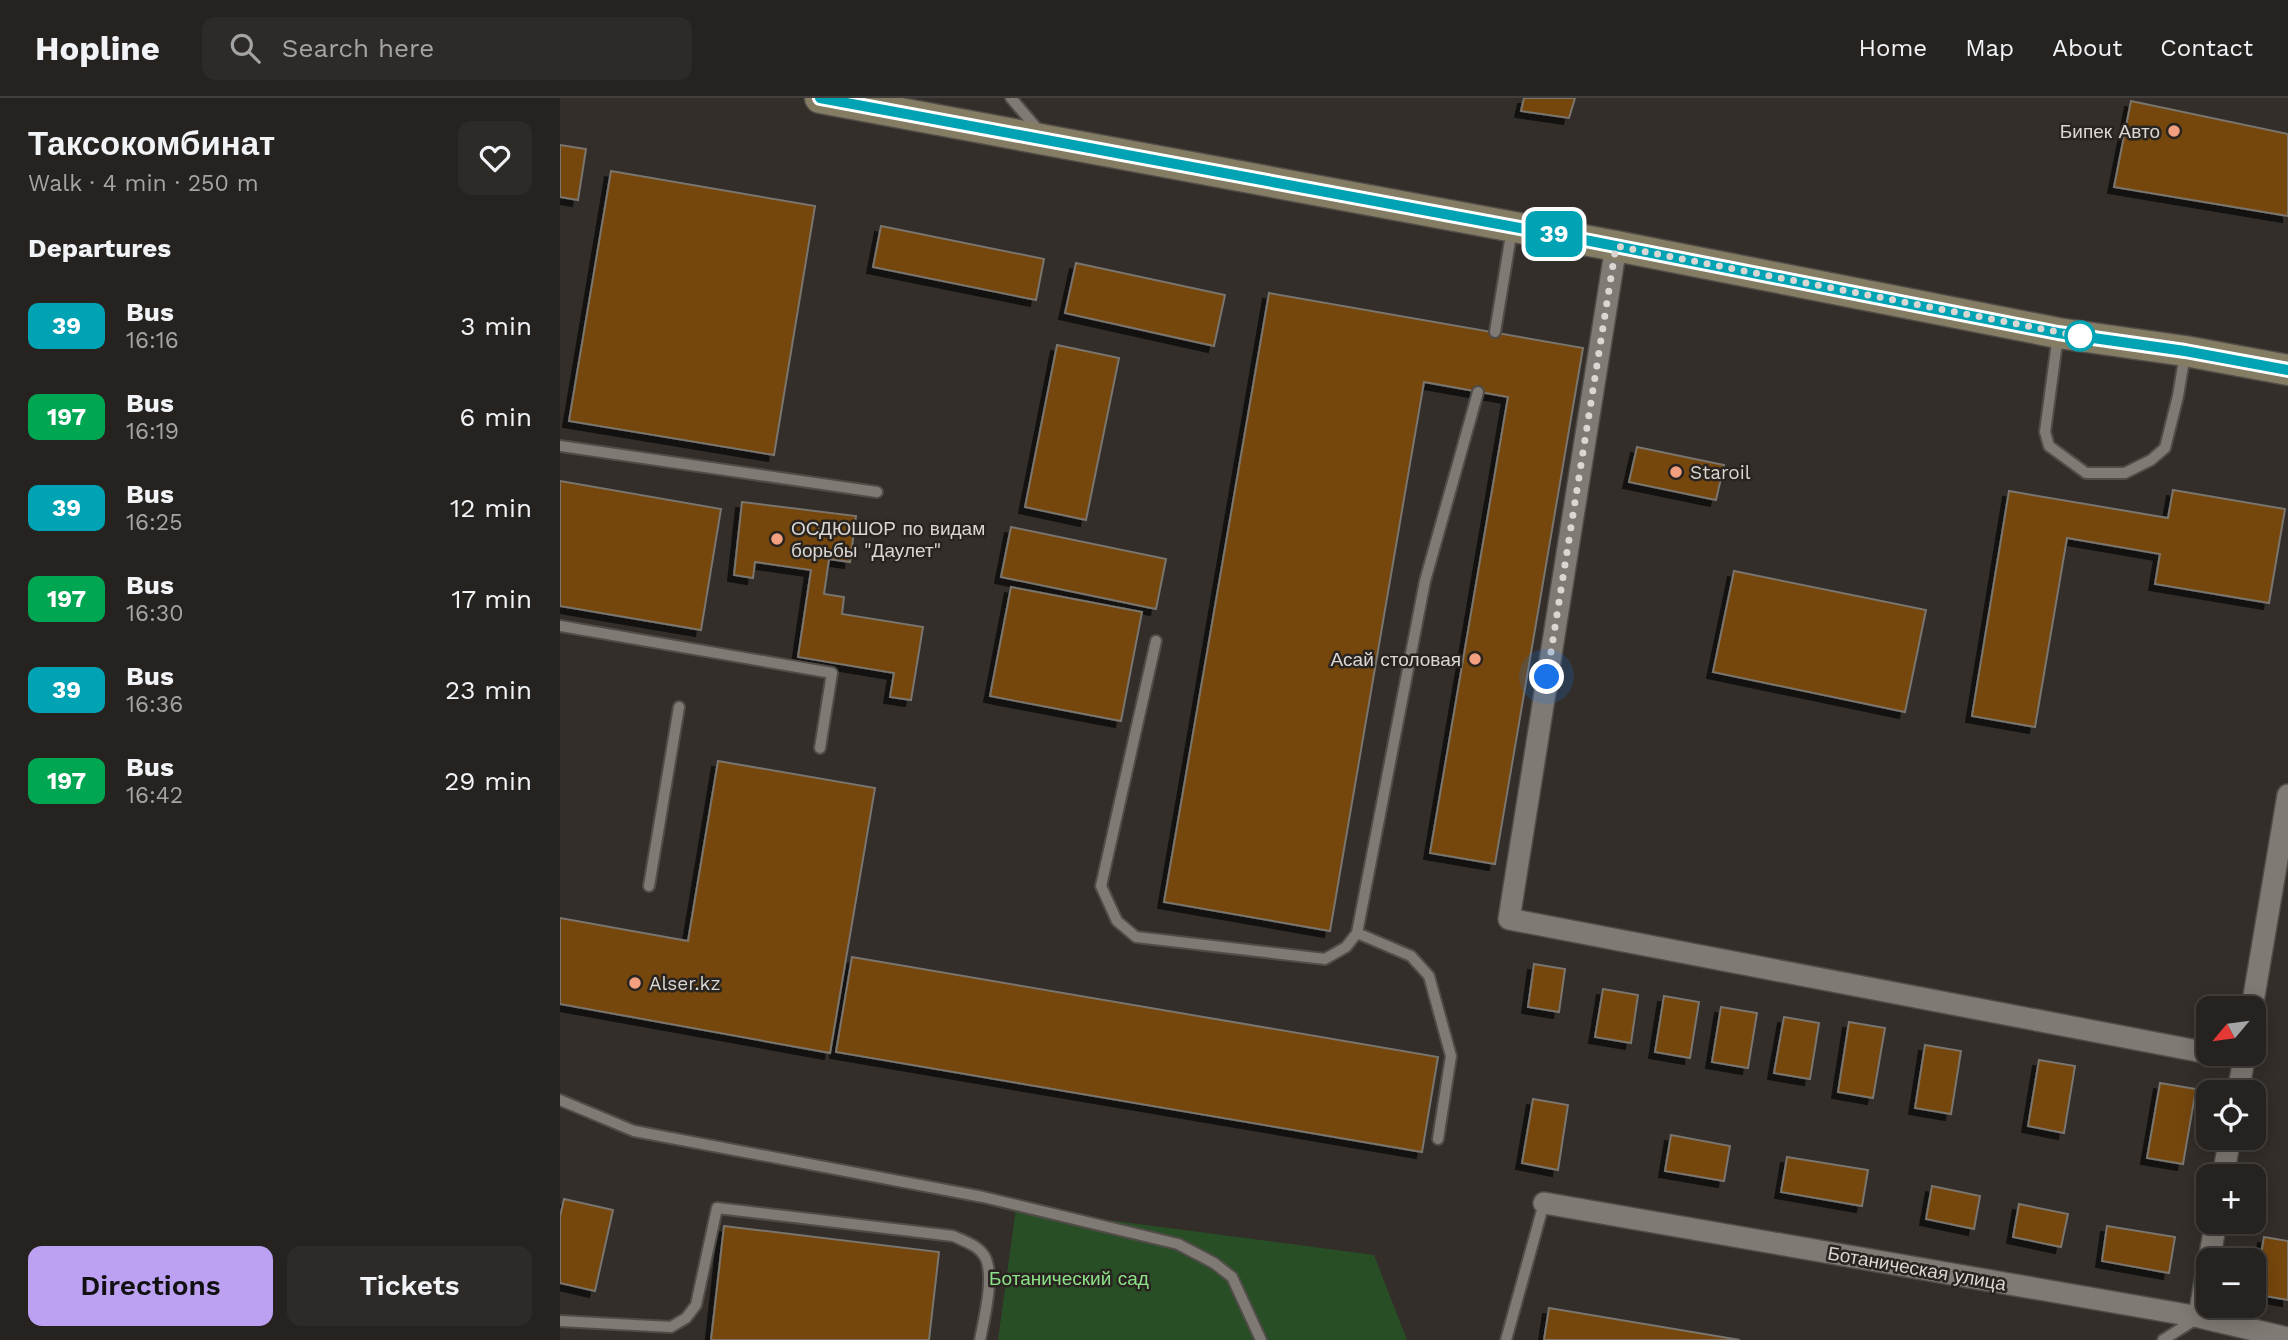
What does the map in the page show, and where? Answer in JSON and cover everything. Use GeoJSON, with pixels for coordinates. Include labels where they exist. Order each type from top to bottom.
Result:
{"type":"FeatureCollection","features":[{"type":"Feature","properties":{"kind":"main road"},"geometry":{"type":"LineString","coordinates":[[820,98],[1616,246],[2058,333],[2185,351],[2288,370]]}},
{"type":"Feature","properties":{"kind":"street"},"geometry":{"type":"LineString","coordinates":[[1616,246],[1509,919],[2196,1050]]}},
{"type":"Feature","properties":{"kind":"street"},"geometry":{"type":"LineString","coordinates":[[2254,996],[2288,796]]}},
{"type":"Feature","properties":{"kind":"street","name":"Ботаническая улица"},"geometry":{"type":"LineString","coordinates":[[1544,1203],[2196,1316]]}},
{"type":"Feature","properties":{"kind":"street","name":"Ботаническая улица"},"geometry":{"type":"LineString","coordinates":[[2203,1318],[2288,1338]]}},
{"type":"Feature","properties":{"kind":"lane"},"geometry":{"type":"LineString","coordinates":[[1012,98],[1046,140]]}},
{"type":"Feature","properties":{"kind":"lane"},"geometry":{"type":"LineString","coordinates":[[1495,332],[1513,227]]}},
{"type":"Feature","properties":{"kind":"lane"},"geometry":{"type":"LineString","coordinates":[[2058,333],[2045,432],[2049,446],[2086,472],[2125,472],[2151,460],[2165,448],[2179,396],[2185,351]]}},
{"type":"Feature","properties":{"kind":"lane"},"geometry":{"type":"LineString","coordinates":[[1156,641],[1101,886],[1117,921],[1136,937],[1325,959],[1346,947],[1357,933],[1425,581],[1478,392]]}},
{"type":"Feature","properties":{"kind":"lane"},"geometry":{"type":"LineString","coordinates":[[560,446],[877,492]]}},
{"type":"Feature","properties":{"kind":"lane"},"geometry":{"type":"LineString","coordinates":[[560,626],[832,673],[820,748]]}},
{"type":"Feature","properties":{"kind":"lane"},"geometry":{"type":"LineString","coordinates":[[649,886],[679,707]]}},
{"type":"Feature","properties":{"kind":"lane"},"geometry":{"type":"LineString","coordinates":[[1357,933],[1411,957],[1429,976],[1451,1056],[1438,1139]]}},
{"type":"Feature","properties":{"kind":"lane"},"geometry":{"type":"LineString","coordinates":[[560,1100],[634,1131],[983,1197],[1178,1244],[1214,1263],[1232,1277],[1261,1340]]}},
{"type":"Feature","properties":{"kind":"lane"},"geometry":{"type":"LineString","coordinates":[[1506,1340],[1544,1203]]}},
{"type":"Feature","properties":{"kind":"lane"},"geometry":{"type":"LineString","coordinates":[[560,1321],[671,1327],[686,1318],[696,1305],[717,1208],[953,1236],[975,1246],[985,1258],[988,1276],[980,1340]]}},
{"type":"Feature","properties":{"kind":"lane"},"geometry":{"type":"LineString","coordinates":[[2163,1340],[2197,1318]]}},
{"type":"Feature","properties":{"kind":"green space","name":"Ботанический сад"},"geometry":{"type":"Polygon","coordinates":[[[1016,1208],[1374,1255],[1407,1340],[998,1340],[1016,1208]]]}},
{"type":"Feature","properties":{"kind":"building"},"geometry":{"type":"Polygon","coordinates":[[[1524,98],[1575,98],[1569,118],[1521,111],[1524,98]]]}},
{"type":"Feature","properties":{"kind":"building"},"geometry":{"type":"Polygon","coordinates":[[[2131,101],[2288,134],[2288,216],[2114,187],[2131,101]]]}},
{"type":"Feature","properties":{"kind":"building"},"geometry":{"type":"Polygon","coordinates":[[[560,145],[586,149],[578,200],[560,197],[560,145]]]}},
{"type":"Feature","properties":{"kind":"building"},"geometry":{"type":"Polygon","coordinates":[[[611,171],[815,206],[774,455],[569,421],[611,171]]]}},
{"type":"Feature","properties":{"kind":"building"},"geometry":{"type":"Polygon","coordinates":[[[881,226],[1044,259],[1036,300],[873,267],[881,226]]]}},
{"type":"Feature","properties":{"kind":"building"},"geometry":{"type":"Polygon","coordinates":[[[1076,263],[1225,295],[1214,346],[1065,313],[1076,263]]]}},
{"type":"Feature","properties":{"kind":"building"},"geometry":{"type":"Polygon","coordinates":[[[1269,293],[1583,348],[1495,864],[1430,853],[1508,397],[1424,382],[1330,931],[1164,902],[1269,293]]]}},
{"type":"Feature","properties":{"kind":"building"},"geometry":{"type":"Polygon","coordinates":[[[1057,345],[1119,358],[1086,520],[1025,507],[1057,345]]]}},
{"type":"Feature","properties":{"kind":"building"},"geometry":{"type":"Polygon","coordinates":[[[1637,447],[1724,465],[1716,500],[1629,482],[1637,447]]]}},
{"type":"Feature","properties":{"kind":"building"},"geometry":{"type":"Polygon","coordinates":[[[560,481],[721,509],[701,630],[560,606],[560,481]]]}},
{"type":"Feature","properties":{"kind":"building"},"geometry":{"type":"Polygon","coordinates":[[[2173,490],[2285,509],[2269,603],[2155,584],[2160,554],[2067,538],[2035,727],[1972,716],[2009,491],[2168,518],[2173,490]]]}},
{"type":"Feature","properties":{"kind":"building"},"geometry":{"type":"Polygon","coordinates":[[[742,502],[856,516],[850,562],[829,559],[824,594],[844,597],[842,614],[923,627],[911,700],[890,697],[894,673],[798,657],[811,570],[755,562],[753,578],[734,575],[742,502]]]}},
{"type":"Feature","properties":{"kind":"building"},"geometry":{"type":"Polygon","coordinates":[[[1011,527],[1166,559],[1156,609],[1001,577],[1011,527]]]}},
{"type":"Feature","properties":{"kind":"building"},"geometry":{"type":"Polygon","coordinates":[[[1734,571],[1926,610],[1905,712],[1713,672],[1734,571]]]}},
{"type":"Feature","properties":{"kind":"building"},"geometry":{"type":"Polygon","coordinates":[[[1011,587],[1142,612],[1121,721],[990,696],[1011,587]]]}},
{"type":"Feature","properties":{"kind":"building"},"geometry":{"type":"Polygon","coordinates":[[[718,761],[875,788],[830,1053],[560,1004],[560,918],[688,941],[718,761]]]}},
{"type":"Feature","properties":{"kind":"building"},"geometry":{"type":"Polygon","coordinates":[[[852,957],[1438,1057],[1422,1152],[836,1052],[852,957]]]}},
{"type":"Feature","properties":{"kind":"building"},"geometry":{"type":"Polygon","coordinates":[[[1534,964],[1565,969],[1559,1012],[1528,1007],[1534,964]]]}},
{"type":"Feature","properties":{"kind":"building"},"geometry":{"type":"Polygon","coordinates":[[[1603,989],[1638,995],[1631,1043],[1595,1037],[1603,989]]]}},
{"type":"Feature","properties":{"kind":"building"},"geometry":{"type":"Polygon","coordinates":[[[1664,996],[1699,1002],[1690,1058],[1655,1052],[1664,996]]]}},
{"type":"Feature","properties":{"kind":"building"},"geometry":{"type":"Polygon","coordinates":[[[1721,1007],[1757,1013],[1748,1068],[1712,1062],[1721,1007]]]}},
{"type":"Feature","properties":{"kind":"building"},"geometry":{"type":"Polygon","coordinates":[[[1784,1017],[1819,1023],[1810,1079],[1774,1073],[1784,1017]]]}},
{"type":"Feature","properties":{"kind":"building"},"geometry":{"type":"Polygon","coordinates":[[[1849,1022],[1885,1028],[1873,1098],[1838,1092],[1849,1022]]]}},
{"type":"Feature","properties":{"kind":"building"},"geometry":{"type":"Polygon","coordinates":[[[1925,1045],[1961,1051],[1951,1114],[1915,1108],[1925,1045]]]}},
{"type":"Feature","properties":{"kind":"building"},"geometry":{"type":"Polygon","coordinates":[[[2039,1060],[2075,1066],[2064,1133],[2028,1126],[2039,1060]]]}},
{"type":"Feature","properties":{"kind":"building"},"geometry":{"type":"Polygon","coordinates":[[[2160,1083],[2196,1089],[2183,1164],[2147,1158],[2160,1083]]]}},
{"type":"Feature","properties":{"kind":"building"},"geometry":{"type":"Polygon","coordinates":[[[1533,1099],[1568,1105],[1558,1170],[1522,1163],[1533,1099]]]}},
{"type":"Feature","properties":{"kind":"building"},"geometry":{"type":"Polygon","coordinates":[[[1671,1135],[1730,1146],[1724,1181],[1665,1171],[1671,1135]]]}},
{"type":"Feature","properties":{"kind":"building"},"geometry":{"type":"Polygon","coordinates":[[[1787,1157],[1868,1170],[1862,1206],[1781,1192],[1787,1157]]]}},
{"type":"Feature","properties":{"kind":"building"},"geometry":{"type":"Polygon","coordinates":[[[1932,1186],[1980,1196],[1974,1229],[1926,1219],[1932,1186]]]}},
{"type":"Feature","properties":{"kind":"building"},"geometry":{"type":"Polygon","coordinates":[[[564,1199],[613,1210],[595,1291],[560,1283],[560,1217],[564,1199]]]}},
{"type":"Feature","properties":{"kind":"building"},"geometry":{"type":"Polygon","coordinates":[[[2019,1204],[2068,1214],[2061,1247],[2013,1237],[2019,1204]]]}},
{"type":"Feature","properties":{"kind":"building"},"geometry":{"type":"Polygon","coordinates":[[[724,1226],[939,1252],[929,1340],[711,1340],[724,1226]]]}},
{"type":"Feature","properties":{"kind":"building"},"geometry":{"type":"Polygon","coordinates":[[[2107,1226],[2175,1237],[2169,1273],[2102,1261],[2107,1226]]]}},
{"type":"Feature","properties":{"kind":"building"},"geometry":{"type":"Polygon","coordinates":[[[2264,1237],[2288,1241],[2288,1300],[2266,1296],[2266,1248],[2262,1248],[2264,1237]]]}},
{"type":"Feature","properties":{"kind":"building"},"geometry":{"type":"Polygon","coordinates":[[[1549,1308],[1740,1340],[1544,1340],[1549,1308]]]}},
{"type":"Feature","properties":{"kind":"bus line","name":"39"},"geometry":{"type":"LineString","coordinates":[[820,98],[1590,241],[2058,333],[2185,351],[2288,370]]}},
{"type":"Feature","properties":{"kind":"place","name":"Бипек Авто"},"geometry":{"type":"Point","coordinates":[2174,131]}},
{"type":"Feature","properties":{"kind":"place","name":"Staroil"},"geometry":{"type":"Point","coordinates":[1676,472]}},
{"type":"Feature","properties":{"kind":"place","name":"ОСДЮШОР по видам борьбы \"Даулет\""},"geometry":{"type":"Point","coordinates":[777,539]}},
{"type":"Feature","properties":{"kind":"place","name":"Асай столовая"},"geometry":{"type":"Point","coordinates":[1475,659]}},
{"type":"Feature","properties":{"kind":"place","name":"Alser.kz"},"geometry":{"type":"Point","coordinates":[635,983]}},
{"type":"Feature","properties":{"kind":"route"},"geometry":{"type":"LineString","coordinates":[[1547,677],[1616,246],[2084,337],[2080,336]]}}]}
